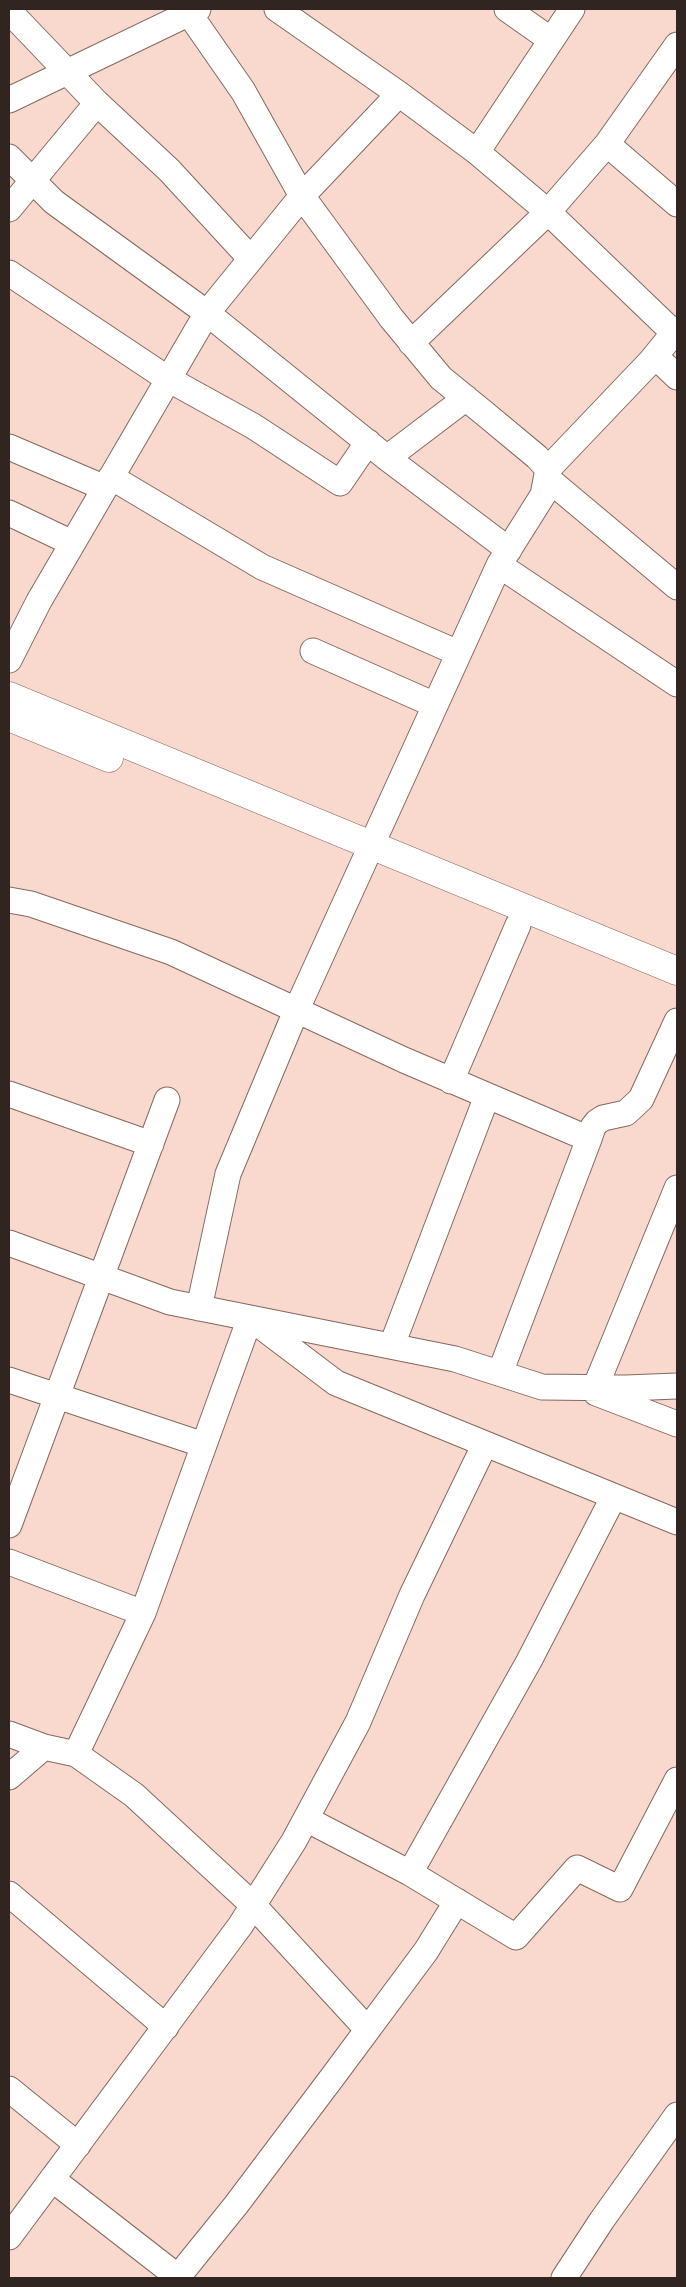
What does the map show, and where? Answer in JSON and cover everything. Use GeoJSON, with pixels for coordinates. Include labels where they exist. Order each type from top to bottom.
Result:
{"type":"FeatureCollection","features":[{"type":"Feature","properties":{"kind":"main road"},"geometry":{"type":"LineString","coordinates":[[9,696],[368,853],[518,925],[677,990]]}},
{"type":"Feature","properties":{"kind":"main road"},"geometry":{"type":"LineString","coordinates":[[9,717],[677,971]]}},
{"type":"Feature","properties":{"kind":"street"},"geometry":{"type":"LineString","coordinates":[[199,1308],[228,1174],[296,1011],[458,653],[504,557],[543,495],[548,474],[676,331],[548,212],[477,152],[400,94],[277,9]]}},
{"type":"Feature","properties":{"kind":"street"},"geometry":{"type":"LineString","coordinates":[[507,9],[551,40]]}},
{"type":"Feature","properties":{"kind":"street"},"geometry":{"type":"LineString","coordinates":[[477,152],[572,9]]}},
{"type":"Feature","properties":{"kind":"street"},"geometry":{"type":"LineString","coordinates":[[9,100],[191,10],[243,91],[302,196],[411,343],[441,378],[537,457],[548,474],[677,587]]}},
{"type":"Feature","properties":{"kind":"street"},"geometry":{"type":"LineString","coordinates":[[9,12],[97,103],[169,170],[251,259]]}},
{"type":"Feature","properties":{"kind":"street"},"geometry":{"type":"LineString","coordinates":[[411,343],[548,212],[607,144],[677,45]]}},
{"type":"Feature","properties":{"kind":"street"},"geometry":{"type":"LineString","coordinates":[[9,660],[72,543],[206,313],[302,196],[400,94]]}},
{"type":"Feature","properties":{"kind":"street"},"geometry":{"type":"LineString","coordinates":[[9,209],[97,103]]}},
{"type":"Feature","properties":{"kind":"street"},"geometry":{"type":"LineString","coordinates":[[607,144],[677,204]]}},
{"type":"Feature","properties":{"kind":"street"},"geometry":{"type":"LineString","coordinates":[[9,157],[54,202],[206,313],[368,442],[504,557],[677,684]]}},
{"type":"Feature","properties":{"kind":"street"},"geometry":{"type":"LineString","coordinates":[[9,273],[168,379],[253,426],[340,482],[368,442]]}},
{"type":"Feature","properties":{"kind":"street"},"geometry":{"type":"LineString","coordinates":[[655,356],[677,377]]}},
{"type":"Feature","properties":{"kind":"street"},"geometry":{"type":"LineString","coordinates":[[387,458],[466,398]]}},
{"type":"Feature","properties":{"kind":"street"},"geometry":{"type":"LineString","coordinates":[[9,447],[108,483],[262,567],[458,653]]}},
{"type":"Feature","properties":{"kind":"street"},"geometry":{"type":"LineString","coordinates":[[9,513],[72,543]]}},
{"type":"Feature","properties":{"kind":"street"},"geometry":{"type":"LineString","coordinates":[[313,652],[435,705]]}},
{"type":"Feature","properties":{"kind":"street"},"geometry":{"type":"LineString","coordinates":[[9,900],[31,904],[171,952],[296,1011],[451,1080],[589,1138]]}},
{"type":"Feature","properties":{"kind":"street"},"geometry":{"type":"LineString","coordinates":[[451,1080],[518,925]]}},
{"type":"Feature","properties":{"kind":"street"},"geometry":{"type":"LineString","coordinates":[[500,1373],[593,1126],[603,1118],[626,1113],[641,1099],[677,1021]]}},
{"type":"Feature","properties":{"kind":"street"},"geometry":{"type":"LineString","coordinates":[[9,1094],[151,1144]]}},
{"type":"Feature","properties":{"kind":"street"},"geometry":{"type":"LineString","coordinates":[[392,1345],[487,1096]]}},
{"type":"Feature","properties":{"kind":"street"},"geometry":{"type":"LineString","coordinates":[[9,1525],[167,1100]]}},
{"type":"Feature","properties":{"kind":"street"},"geometry":{"type":"LineString","coordinates":[[589,1388],[669,1228],[677,1188]]}},
{"type":"Feature","properties":{"kind":"street"},"geometry":{"type":"LineString","coordinates":[[9,1243],[170,1302],[454,1358],[542,1387],[677,1386]]}},
{"type":"Feature","properties":{"kind":"street"},"geometry":{"type":"LineString","coordinates":[[250,1318],[336,1383],[613,1498],[677,1522]]}},
{"type":"Feature","properties":{"kind":"street"},"geometry":{"type":"LineString","coordinates":[[76,1754],[143,1613],[250,1318]]}},
{"type":"Feature","properties":{"kind":"street"},"geometry":{"type":"LineString","coordinates":[[9,1380],[204,1445]]}},
{"type":"Feature","properties":{"kind":"street"},"geometry":{"type":"LineString","coordinates":[[589,1388],[677,1424]]}},
{"type":"Feature","properties":{"kind":"street"},"geometry":{"type":"LineString","coordinates":[[9,2236],[166,2027],[253,1905],[306,1820],[358,1722],[412,1595],[485,1444]]}},
{"type":"Feature","properties":{"kind":"street"},"geometry":{"type":"LineString","coordinates":[[410,1873],[529,1661],[613,1498]]}},
{"type":"Feature","properties":{"kind":"street"},"geometry":{"type":"LineString","coordinates":[[9,1562],[143,1613]]}},
{"type":"Feature","properties":{"kind":"street"},"geometry":{"type":"LineString","coordinates":[[9,1734],[44,1747],[76,1754],[134,1795],[253,1905],[367,2029]]}},
{"type":"Feature","properties":{"kind":"street"},"geometry":{"type":"LineString","coordinates":[[9,1777],[44,1747]]}},
{"type":"Feature","properties":{"kind":"street"},"geometry":{"type":"LineString","coordinates":[[306,1820],[410,1873],[516,1937],[577,1868],[620,1889],[677,1780]]}},
{"type":"Feature","properties":{"kind":"street"},"geometry":{"type":"LineString","coordinates":[[9,1894],[166,2027]]}},
{"type":"Feature","properties":{"kind":"street"},"geometry":{"type":"LineString","coordinates":[[52,2179],[177,2278],[236,2205],[426,1951],[457,1902]]}},
{"type":"Feature","properties":{"kind":"street"},"geometry":{"type":"LineString","coordinates":[[9,2089],[78,2145]]}},
{"type":"Feature","properties":{"kind":"street"},"geometry":{"type":"LineString","coordinates":[[564,2278],[602,2220],[677,2115]]}}]}
